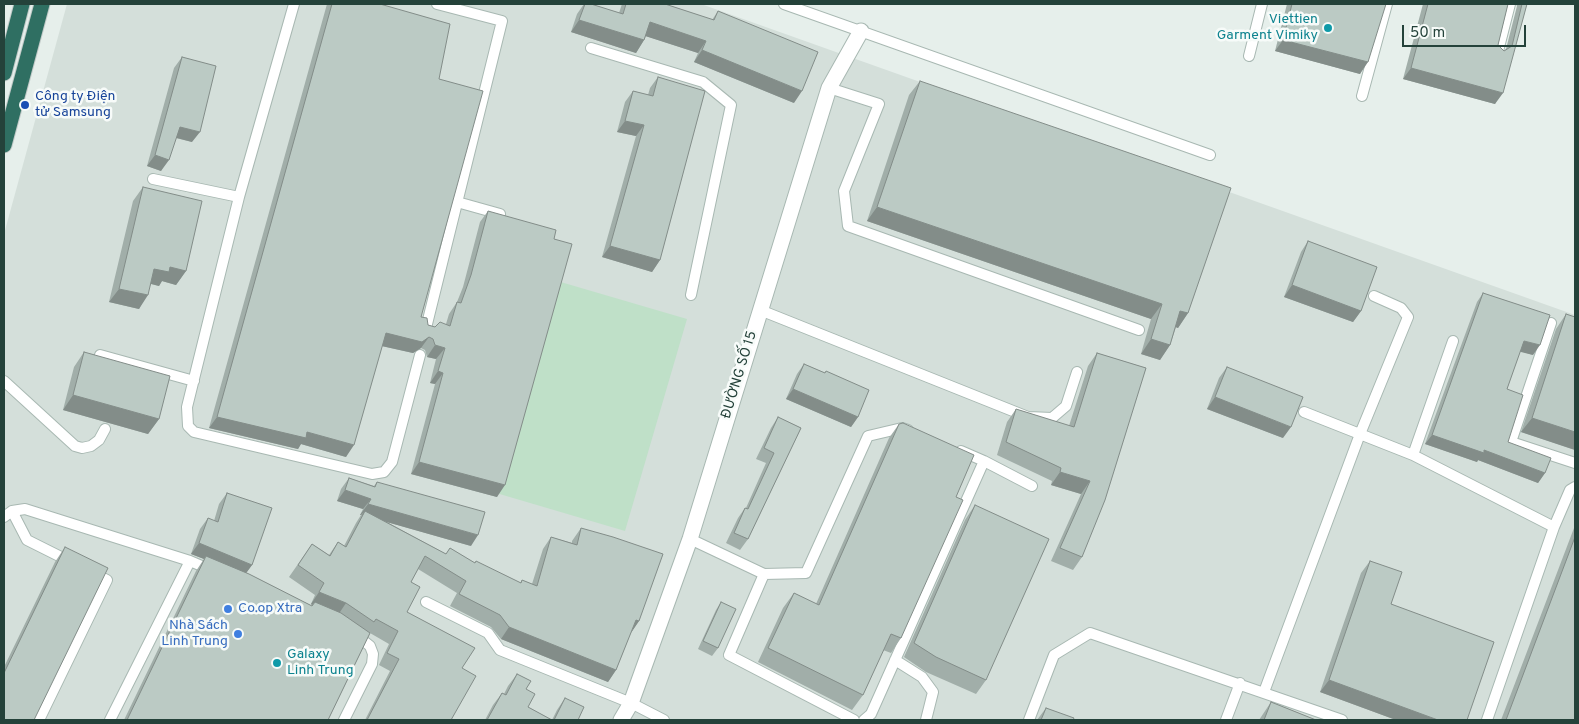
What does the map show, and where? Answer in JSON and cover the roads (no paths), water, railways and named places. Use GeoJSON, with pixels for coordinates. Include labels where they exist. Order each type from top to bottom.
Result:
{"type":"FeatureCollection","features":[{"type":"Feature","properties":{"kind":"highway"},"geometry":{"type":"LineString","coordinates":[[4,73],[22,4]]}},
{"type":"Feature","properties":{"kind":"highway"},"geometry":{"type":"LineString","coordinates":[[4,144],[42,4]]}},
{"type":"Feature","properties":{"kind":"street","name":"ĐƯỜNG SỐ 15"},"geometry":{"type":"LineString","coordinates":[[621,720],[632,703],[690,539],[829,88],[861,31]]}},
{"type":"Feature","properties":{"kind":"lane"},"geometry":{"type":"LineString","coordinates":[[294,4],[239,197],[194,381],[186,418],[188,426],[194,432],[372,474],[384,472],[392,462],[420,355]]}},
{"type":"Feature","properties":{"kind":"lane"},"geometry":{"type":"LineString","coordinates":[[425,332],[502,21],[436,4]]}},
{"type":"Feature","properties":{"kind":"lane"},"geometry":{"type":"LineString","coordinates":[[784,4],[1210,155]]}},
{"type":"Feature","properties":{"kind":"lane"},"geometry":{"type":"LineString","coordinates":[[1248,56],[1262,4]]}},
{"type":"Feature","properties":{"kind":"lane"},"geometry":{"type":"LineString","coordinates":[[1362,96],[1387,4]]}},
{"type":"Feature","properties":{"kind":"lane"},"geometry":{"type":"LineString","coordinates":[[1497,55],[1510,4]]}},
{"type":"Feature","properties":{"kind":"lane"},"geometry":{"type":"LineString","coordinates":[[591,48],[704,82],[731,105],[691,295]]}},
{"type":"Feature","properties":{"kind":"lane"},"geometry":{"type":"LineString","coordinates":[[829,88],[880,104],[844,191],[848,226],[1139,330]]}},
{"type":"Feature","properties":{"kind":"lane"},"geometry":{"type":"LineString","coordinates":[[153,179],[239,197]]}},
{"type":"Feature","properties":{"kind":"lane"},"geometry":{"type":"LineString","coordinates":[[457,202],[514,218]]}},
{"type":"Feature","properties":{"kind":"lane"},"geometry":{"type":"LineString","coordinates":[[1264,692],[1360,434],[1408,317],[1401,308],[1374,296]]}},
{"type":"Feature","properties":{"kind":"lane"},"geometry":{"type":"LineString","coordinates":[[760,310],[1028,417],[1052,418],[1066,406],[1077,372]]}},
{"type":"Feature","properties":{"kind":"lane"},"geometry":{"type":"LineString","coordinates":[[1551,323],[1511,442],[1575,463]]}},
{"type":"Feature","properties":{"kind":"lane"},"geometry":{"type":"LineString","coordinates":[[1413,455],[1453,341]]}},
{"type":"Feature","properties":{"kind":"lane"},"geometry":{"type":"LineString","coordinates":[[100,355],[194,381]]}},
{"type":"Feature","properties":{"kind":"lane"},"geometry":{"type":"LineString","coordinates":[[4,381],[75,446],[82,448],[91,446],[99,440],[105,429]]}},
{"type":"Feature","properties":{"kind":"lane"},"geometry":{"type":"LineString","coordinates":[[1304,412],[1413,455],[1554,527]]}},
{"type":"Feature","properties":{"kind":"lane"},"geometry":{"type":"LineString","coordinates":[[690,539],[764,574],[806,573],[868,436],[902,428],[920,435]]}},
{"type":"Feature","properties":{"kind":"lane"},"geometry":{"type":"LineString","coordinates":[[948,446],[984,461],[1032,486]]}},
{"type":"Feature","properties":{"kind":"lane"},"geometry":{"type":"LineString","coordinates":[[864,720],[871,714],[984,461]]}},
{"type":"Feature","properties":{"kind":"lane"},"geometry":{"type":"LineString","coordinates":[[1487,720],[1554,527],[1570,490],[1575,487]]}},
{"type":"Feature","properties":{"kind":"lane"},"geometry":{"type":"LineString","coordinates":[[39,720],[107,580],[27,540],[8,514],[25,509],[190,561],[226,576]]}},
{"type":"Feature","properties":{"kind":"lane"},"geometry":{"type":"LineString","coordinates":[[110,720],[190,561]]}},
{"type":"Feature","properties":{"kind":"lane"},"geometry":{"type":"LineString","coordinates":[[764,574],[729,655],[854,720]]}},
{"type":"Feature","properties":{"kind":"lane"},"geometry":{"type":"LineString","coordinates":[[426,602],[488,633],[500,650],[632,703],[664,720]]}},
{"type":"Feature","properties":{"kind":"lane"},"geometry":{"type":"LineString","coordinates":[[344,720],[372,664],[373,654],[370,646],[348,631]]}},
{"type":"Feature","properties":{"kind":"lane"},"geometry":{"type":"LineString","coordinates":[[1029,720],[1054,654],[1090,633],[1240,683],[1342,720]]}},
{"type":"Feature","properties":{"kind":"lane"},"geometry":{"type":"LineString","coordinates":[[895,660],[922,677],[933,692],[926,720]]}},
{"type":"Feature","properties":{"kind":"lane"},"geometry":{"type":"LineString","coordinates":[[1226,720],[1240,683]]}},
{"type":"Feature","properties":{"kind":"place","name":"Viettien Garment Vimiky"},"geometry":{"type":"Point","coordinates":[1328,28]}},
{"type":"Feature","properties":{"kind":"place","name":"Công ty Điện tử Samsung"},"geometry":{"type":"Point","coordinates":[25,105]}},
{"type":"Feature","properties":{"kind":"place","name":"Co.op Xtra"},"geometry":{"type":"Point","coordinates":[228,609]}},
{"type":"Feature","properties":{"kind":"place","name":"Nhà Sách Linh Trung"},"geometry":{"type":"Point","coordinates":[238,634]}},
{"type":"Feature","properties":{"kind":"place","name":"Galaxy Linh Trung"},"geometry":{"type":"Point","coordinates":[277,663]}}]}
